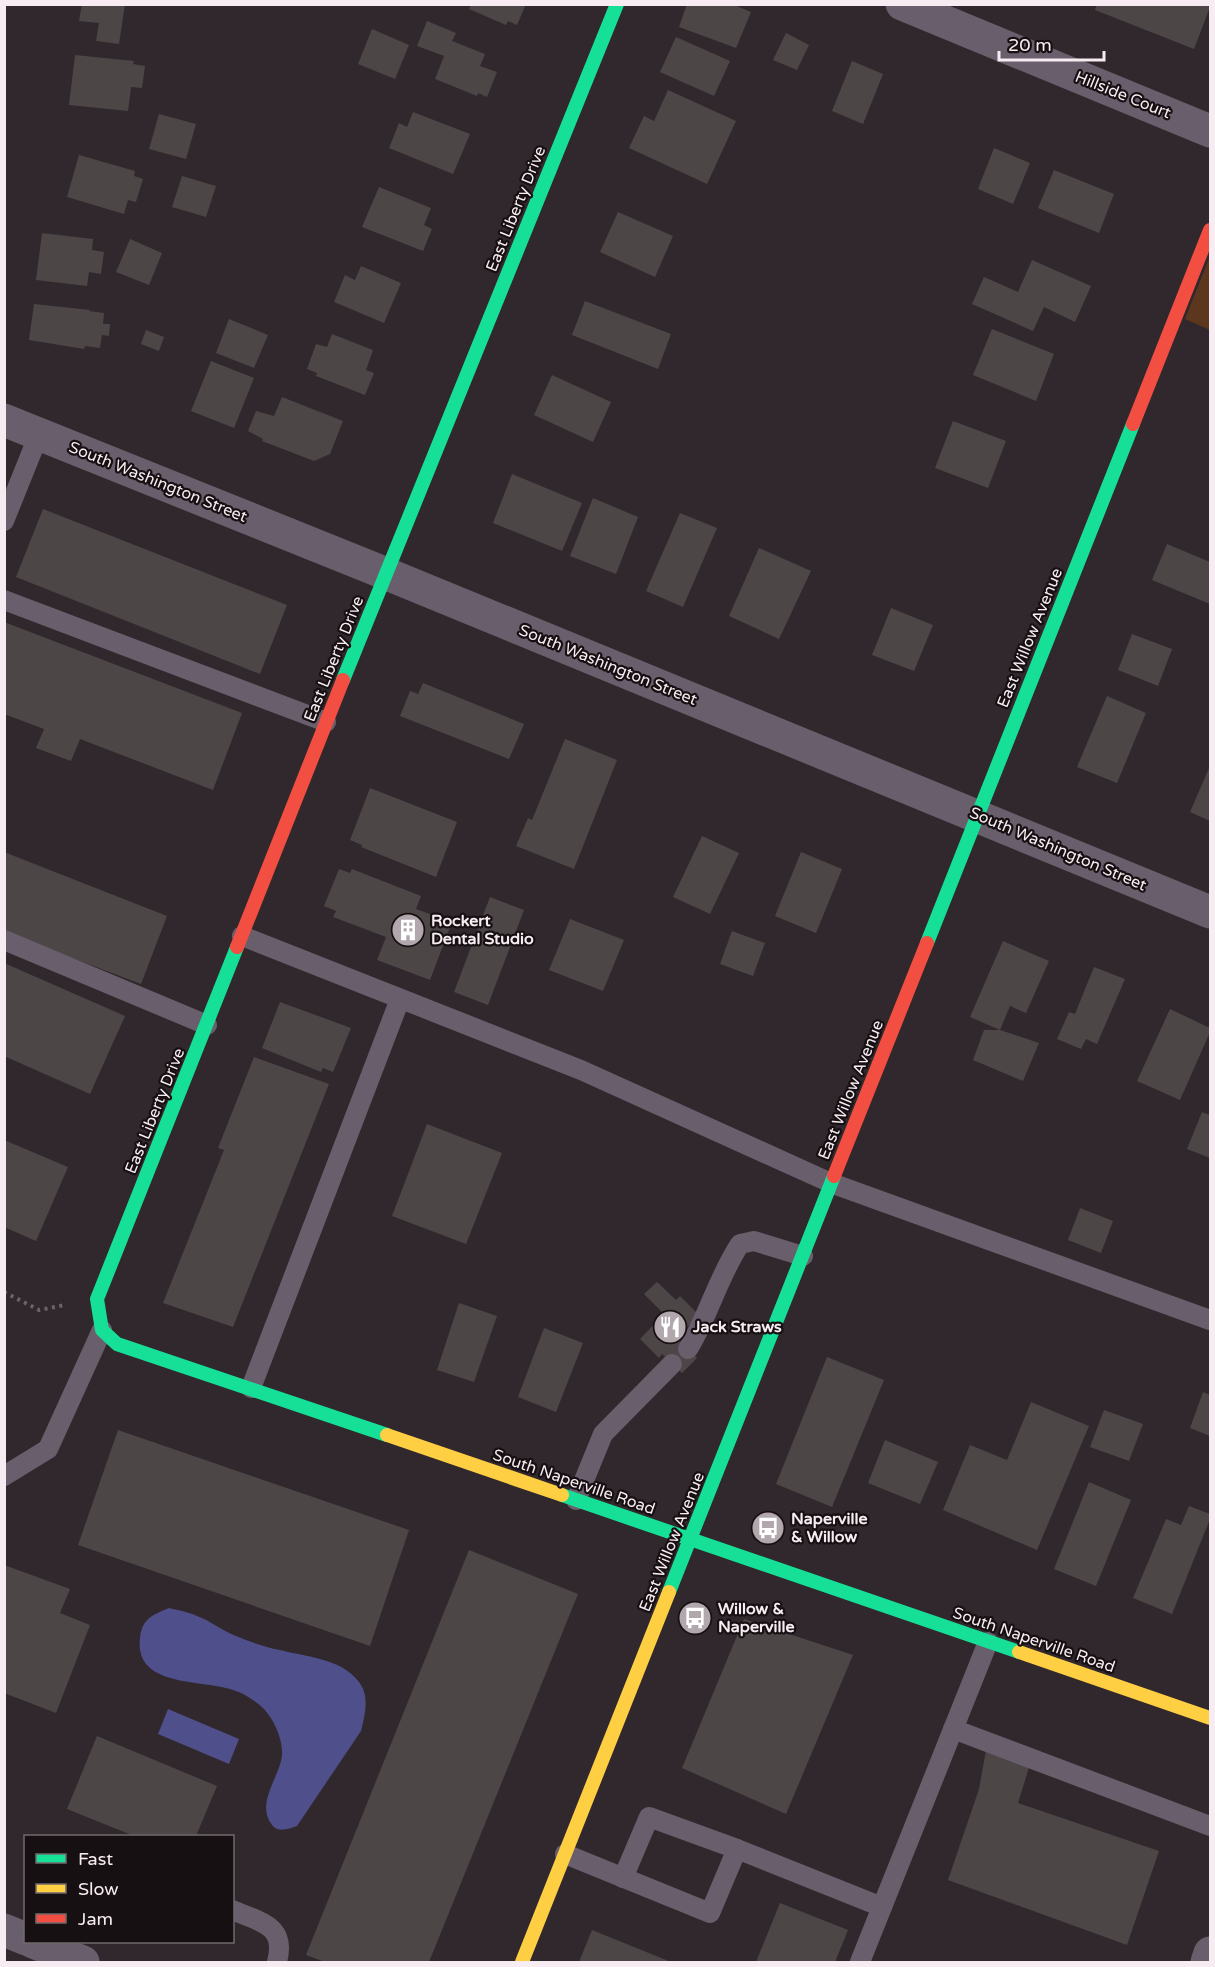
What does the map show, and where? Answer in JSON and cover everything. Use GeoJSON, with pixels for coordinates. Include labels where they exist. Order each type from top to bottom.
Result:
{"type":"FeatureCollection","features":[{"type":"Feature","properties":{"kind":"street","name":"East Liberty Drive"},"geometry":{"type":"LineString","coordinates":[[97,1299],[326,722],[617,4]]}},
{"type":"Feature","properties":{"kind":"street","name":"Hillside Court"},"geometry":{"type":"LineString","coordinates":[[902,4],[1210,131]]}},
{"type":"Feature","properties":{"kind":"street","name":"East Willow Avenue"},"geometry":{"type":"LineString","coordinates":[[522,1962],[1210,230]]}},
{"type":"Feature","properties":{"kind":"street","name":"South Washington Street"},"geometry":{"type":"LineString","coordinates":[[4,420],[387,574],[1210,912]]}},
{"type":"Feature","properties":{"kind":"street"},"geometry":{"type":"LineString","coordinates":[[97,1299],[102,1330]]}},
{"type":"Feature","properties":{"kind":"street","name":"South Naperville Road"},"geometry":{"type":"LineString","coordinates":[[102,1330],[117,1344],[1210,1718]]}},
{"type":"Feature","properties":{"kind":"street"},"geometry":{"type":"LineString","coordinates":[[4,1930],[24,1938]]}},
{"type":"Feature","properties":{"kind":"street"},"geometry":{"type":"LineString","coordinates":[[38,1943],[82,1962]]}},
{"type":"Feature","properties":{"kind":"street"},"geometry":{"type":"LineString","coordinates":[[1207,1962],[1210,1953]]}},
{"type":"Feature","properties":{"kind":"lane"},"geometry":{"type":"LineString","coordinates":[[4,521],[39,434]]}},
{"type":"Feature","properties":{"kind":"lane"},"geometry":{"type":"LineString","coordinates":[[4,600],[326,722]]}},
{"type":"Feature","properties":{"kind":"lane"},"geometry":{"type":"LineString","coordinates":[[242,936],[581,1070],[831,1183],[1210,1320]]}},
{"type":"Feature","properties":{"kind":"lane"},"geometry":{"type":"LineString","coordinates":[[4,940],[207,1025]]}},
{"type":"Feature","properties":{"kind":"lane"},"geometry":{"type":"LineString","coordinates":[[251,1388],[400,999]]}},
{"type":"Feature","properties":{"kind":"lane"},"geometry":{"type":"LineString","coordinates":[[688,1349],[699,1331],[727,1264],[741,1244],[754,1241],[803,1257]]}},
{"type":"Feature","properties":{"kind":"lane"},"geometry":{"type":"LineString","coordinates":[[4,1476],[48,1449],[102,1330]]}},
{"type":"Feature","properties":{"kind":"lane"},"geometry":{"type":"LineString","coordinates":[[576,1500],[603,1434],[672,1364]]}},
{"type":"Feature","properties":{"kind":"lane"},"geometry":{"type":"LineString","coordinates":[[860,1962],[988,1642]]}},
{"type":"Feature","properties":{"kind":"lane"},"geometry":{"type":"LineString","coordinates":[[953,1729],[1210,1826]]}},
{"type":"Feature","properties":{"kind":"lane"},"geometry":{"type":"LineString","coordinates":[[624,1878],[649,1816],[882,1907]]}},
{"type":"Feature","properties":{"kind":"lane"},"geometry":{"type":"LineString","coordinates":[[565,1854],[710,1913],[737,1849]]}},
{"type":"Feature","properties":{"kind":"lane"},"geometry":{"type":"LineString","coordinates":[[234,1911],[270,1926],[279,1940],[277,1962]]}},
{"type":"Feature","properties":{"kind":"path"},"geometry":{"type":"LineString","coordinates":[[4,1292],[39,1310],[97,1299]]}},
{"type":"Feature","properties":{"kind":"shaded area"},"geometry":{"type":"Polygon","coordinates":[[[1210,256],[1210,330],[1185,319],[1210,256]]]}},
{"type":"Feature","properties":{"kind":"shaded area"},"geometry":{"type":"Polygon","coordinates":[[[169,1608],[198,1616],[229,1633],[252,1642],[333,1663],[352,1674],[362,1687],[366,1706],[361,1731],[297,1826],[284,1830],[277,1829],[267,1817],[267,1799],[280,1763],[282,1749],[277,1730],[264,1709],[237,1691],[173,1679],[159,1674],[148,1666],[141,1654],[140,1638],[143,1626],[153,1616],[169,1608]]]}},
{"type":"Feature","properties":{"kind":"shaded area"},"geometry":{"type":"Polygon","coordinates":[[[168,1709],[239,1739],[229,1764],[158,1734],[168,1709]]]}},
{"type":"Feature","properties":{"kind":"building"},"geometry":{"type":"Polygon","coordinates":[[[82,4],[125,4],[119,44],[96,41],[99,23],[79,21],[82,4]]]}},
{"type":"Feature","properties":{"kind":"building"},"geometry":{"type":"Polygon","coordinates":[[[471,4],[526,4],[517,25],[508,21],[506,25],[469,9],[471,4]]]}},
{"type":"Feature","properties":{"kind":"building"},"geometry":{"type":"Polygon","coordinates":[[[687,4],[732,4],[751,12],[736,48],[679,27],[687,4]]]}},
{"type":"Feature","properties":{"kind":"building"},"geometry":{"type":"Polygon","coordinates":[[[1097,4],[1203,4],[1210,7],[1194,49],[1095,10],[1097,4]]]}},
{"type":"Feature","properties":{"kind":"building"},"geometry":{"type":"Polygon","coordinates":[[[427,21],[456,33],[452,41],[485,54],[480,66],[497,72],[487,97],[478,93],[477,96],[435,79],[444,56],[417,46],[427,21]]]}},
{"type":"Feature","properties":{"kind":"building"},"geometry":{"type":"Polygon","coordinates":[[[372,29],[409,45],[395,79],[358,64],[372,29]]]}},
{"type":"Feature","properties":{"kind":"building"},"geometry":{"type":"Polygon","coordinates":[[[786,33],[809,45],[797,70],[773,60],[786,33]]]}},
{"type":"Feature","properties":{"kind":"building"},"geometry":{"type":"Polygon","coordinates":[[[676,37],[730,61],[714,96],[660,72],[676,37]]]}},
{"type":"Feature","properties":{"kind":"building"},"geometry":{"type":"Polygon","coordinates":[[[75,55],[134,61],[133,64],[145,66],[142,88],[131,87],[128,111],[69,105],[75,55]]]}},
{"type":"Feature","properties":{"kind":"building"},"geometry":{"type":"Polygon","coordinates":[[[852,61],[883,74],[863,124],[832,111],[852,61]]]}},
{"type":"Feature","properties":{"kind":"building"},"geometry":{"type":"Polygon","coordinates":[[[668,90],[736,121],[707,184],[629,148],[644,116],[654,121],[668,90]]]}},
{"type":"Feature","properties":{"kind":"building"},"geometry":{"type":"Polygon","coordinates":[[[413,112],[470,134],[453,174],[389,148],[399,123],[407,127],[413,112]]]}},
{"type":"Feature","properties":{"kind":"building"},"geometry":{"type":"Polygon","coordinates":[[[159,114],[196,124],[186,159],[149,149],[159,114]]]}},
{"type":"Feature","properties":{"kind":"building"},"geometry":{"type":"Polygon","coordinates":[[[994,148],[1030,163],[1013,204],[978,189],[994,148]]]}},
{"type":"Feature","properties":{"kind":"building"},"geometry":{"type":"Polygon","coordinates":[[[79,155],[135,171],[134,176],[143,179],[136,202],[128,200],[124,214],[67,197],[79,155]]]}},
{"type":"Feature","properties":{"kind":"building"},"geometry":{"type":"Polygon","coordinates":[[[1054,170],[1114,194],[1099,233],[1038,208],[1054,170]]]}},
{"type":"Feature","properties":{"kind":"building"},"geometry":{"type":"Polygon","coordinates":[[[182,176],[216,186],[206,217],[172,207],[182,176]]]}},
{"type":"Feature","properties":{"kind":"building"},"geometry":{"type":"Polygon","coordinates":[[[379,187],[431,208],[424,225],[432,229],[423,251],[362,227],[379,187]]]}},
{"type":"Feature","properties":{"kind":"building"},"geometry":{"type":"Polygon","coordinates":[[[618,212],[673,236],[655,277],[600,252],[618,212]]]}},
{"type":"Feature","properties":{"kind":"building"},"geometry":{"type":"Polygon","coordinates":[[[42,233],[93,239],[92,250],[104,252],[101,274],[89,272],[87,286],[36,280],[42,233]]]}},
{"type":"Feature","properties":{"kind":"building"},"geometry":{"type":"Polygon","coordinates":[[[130,239],[162,253],[149,285],[116,272],[130,239]]]}},
{"type":"Feature","properties":{"kind":"building"},"geometry":{"type":"Polygon","coordinates":[[[1032,260],[1091,286],[1075,322],[1044,307],[1033,331],[972,304],[984,277],[1018,292],[1032,260]]]}},
{"type":"Feature","properties":{"kind":"building"},"geometry":{"type":"Polygon","coordinates":[[[361,266],[401,283],[384,323],[334,302],[345,275],[355,280],[361,266]]]}},
{"type":"Feature","properties":{"kind":"building"},"geometry":{"type":"Polygon","coordinates":[[[585,301],[671,334],[658,369],[572,335],[585,301]]]}},
{"type":"Feature","properties":{"kind":"building"},"geometry":{"type":"Polygon","coordinates":[[[34,304],[104,313],[103,324],[110,324],[109,336],[102,335],[100,348],[85,346],[84,349],[29,340],[34,304]]]}},
{"type":"Feature","properties":{"kind":"building"},"geometry":{"type":"Polygon","coordinates":[[[229,319],[268,335],[254,368],[216,353],[229,319]]]}},
{"type":"Feature","properties":{"kind":"building"},"geometry":{"type":"Polygon","coordinates":[[[992,329],[1054,354],[1036,401],[973,375],[992,329]]]}},
{"type":"Feature","properties":{"kind":"building"},"geometry":{"type":"Polygon","coordinates":[[[146,330],[164,337],[159,351],[141,344],[146,330]]]}},
{"type":"Feature","properties":{"kind":"building"},"geometry":{"type":"Polygon","coordinates":[[[332,334],[373,350],[366,370],[374,373],[365,395],[316,376],[317,373],[307,369],[316,344],[327,347],[332,334]]]}},
{"type":"Feature","properties":{"kind":"building"},"geometry":{"type":"Polygon","coordinates":[[[211,361],[254,378],[234,428],[191,411],[211,361]]]}},
{"type":"Feature","properties":{"kind":"building"},"geometry":{"type":"Polygon","coordinates":[[[552,375],[611,402],[593,442],[534,415],[552,375]]]}},
{"type":"Feature","properties":{"kind":"building"},"geometry":{"type":"Polygon","coordinates":[[[282,397],[343,421],[330,454],[314,461],[262,441],[263,439],[248,431],[256,411],[274,416],[282,397]]]}},
{"type":"Feature","properties":{"kind":"building"},"geometry":{"type":"Polygon","coordinates":[[[953,421],[1006,441],[988,488],[935,468],[953,421]]]}},
{"type":"Feature","properties":{"kind":"building"},"geometry":{"type":"Polygon","coordinates":[[[512,474],[582,503],[562,551],[493,523],[512,474]]]}},
{"type":"Feature","properties":{"kind":"building"},"geometry":{"type":"Polygon","coordinates":[[[593,498],[638,517],[616,574],[570,556],[593,498]]]}},
{"type":"Feature","properties":{"kind":"building"},"geometry":{"type":"Polygon","coordinates":[[[43,509],[287,605],[260,674],[16,577],[43,509]]]}},
{"type":"Feature","properties":{"kind":"building"},"geometry":{"type":"Polygon","coordinates":[[[680,513],[717,528],[683,607],[646,591],[680,513]]]}},
{"type":"Feature","properties":{"kind":"building"},"geometry":{"type":"Polygon","coordinates":[[[1167,544],[1210,562],[1210,604],[1152,580],[1167,544]]]}},
{"type":"Feature","properties":{"kind":"building"},"geometry":{"type":"Polygon","coordinates":[[[759,548],[811,571],[779,639],[729,616],[759,548]]]}},
{"type":"Feature","properties":{"kind":"building"},"geometry":{"type":"Polygon","coordinates":[[[891,608],[933,625],[914,671],[872,655],[891,608]]]}},
{"type":"Feature","properties":{"kind":"building"},"geometry":{"type":"Polygon","coordinates":[[[4,622],[242,713],[213,790],[80,739],[71,761],[36,748],[44,729],[4,714],[4,622]]]}},
{"type":"Feature","properties":{"kind":"building"},"geometry":{"type":"Polygon","coordinates":[[[1132,634],[1172,649],[1158,686],[1118,670],[1132,634]]]}},
{"type":"Feature","properties":{"kind":"building"},"geometry":{"type":"Polygon","coordinates":[[[423,683],[524,724],[509,759],[400,716],[410,691],[418,694],[423,683]]]}},
{"type":"Feature","properties":{"kind":"building"},"geometry":{"type":"Polygon","coordinates":[[[1107,696],[1146,713],[1117,783],[1077,767],[1107,696]]]}},
{"type":"Feature","properties":{"kind":"building"},"geometry":{"type":"Polygon","coordinates":[[[565,739],[617,760],[574,869],[516,846],[528,818],[532,820],[565,739]]]}},
{"type":"Feature","properties":{"kind":"building"},"geometry":{"type":"Polygon","coordinates":[[[1210,766],[1210,821],[1190,812],[1210,766]]]}},
{"type":"Feature","properties":{"kind":"building"},"geometry":{"type":"Polygon","coordinates":[[[370,788],[457,822],[436,877],[361,847],[362,845],[350,840],[370,788]]]}},
{"type":"Feature","properties":{"kind":"building"},"geometry":{"type":"Polygon","coordinates":[[[702,836],[739,853],[710,914],[673,897],[702,836]]]}},
{"type":"Feature","properties":{"kind":"building"},"geometry":{"type":"Polygon","coordinates":[[[4,852],[167,916],[141,984],[4,932],[4,852]]]}},
{"type":"Feature","properties":{"kind":"building"},"geometry":{"type":"Polygon","coordinates":[[[801,852],[842,869],[816,933],[775,916],[801,852]]]}},
{"type":"Feature","properties":{"kind":"building","name":"Rockert Dental Studio"},"geometry":{"type":"Polygon","coordinates":[[[339,869],[350,873],[352,869],[421,896],[416,909],[452,922],[430,980],[377,960],[386,937],[333,917],[336,911],[324,906],[339,869]]]}},
{"type":"Feature","properties":{"kind":"building"},"geometry":{"type":"Polygon","coordinates":[[[490,897],[524,910],[488,1005],[454,992],[490,897]]]}},
{"type":"Feature","properties":{"kind":"building"},"geometry":{"type":"Polygon","coordinates":[[[570,919],[624,940],[603,991],[549,970],[570,919]]]}},
{"type":"Feature","properties":{"kind":"building"},"geometry":{"type":"Polygon","coordinates":[[[732,931],[765,943],[753,976],[720,964],[732,931]]]}},
{"type":"Feature","properties":{"kind":"building"},"geometry":{"type":"Polygon","coordinates":[[[1003,941],[1049,961],[1026,1013],[1010,1006],[1000,1030],[970,1017],[1003,941]]]}},
{"type":"Feature","properties":{"kind":"building"},"geometry":{"type":"Polygon","coordinates":[[[4,963],[125,1016],[90,1094],[4,1056],[4,963]]]}},
{"type":"Feature","properties":{"kind":"building"},"geometry":{"type":"Polygon","coordinates":[[[1094,967],[1125,979],[1097,1044],[1086,1039],[1081,1049],[1057,1039],[1069,1012],[1075,1014],[1094,967]]]}},
{"type":"Feature","properties":{"kind":"building"},"geometry":{"type":"Polygon","coordinates":[[[280,1002],[351,1028],[333,1072],[323,1068],[321,1072],[262,1048],[280,1002]]]}},
{"type":"Feature","properties":{"kind":"building"},"geometry":{"type":"Polygon","coordinates":[[[1170,1009],[1210,1028],[1180,1100],[1137,1081],[1170,1009]]]}},
{"type":"Feature","properties":{"kind":"building"},"geometry":{"type":"Polygon","coordinates":[[[984,1030],[1000,1030],[1039,1043],[1023,1081],[973,1060],[984,1030]]]}},
{"type":"Feature","properties":{"kind":"building"},"geometry":{"type":"Polygon","coordinates":[[[254,1057],[329,1084],[233,1327],[163,1303],[224,1150],[218,1148],[254,1057]]]}},
{"type":"Feature","properties":{"kind":"building"},"geometry":{"type":"Polygon","coordinates":[[[1202,1112],[1210,1115],[1210,1158],[1187,1149],[1202,1112]]]}},
{"type":"Feature","properties":{"kind":"building"},"geometry":{"type":"Polygon","coordinates":[[[427,1124],[502,1153],[466,1244],[392,1216],[427,1124]]]}},
{"type":"Feature","properties":{"kind":"building"},"geometry":{"type":"Polygon","coordinates":[[[4,1140],[68,1167],[36,1241],[4,1227],[4,1140]]]}},
{"type":"Feature","properties":{"kind":"building"},"geometry":{"type":"Polygon","coordinates":[[[1080,1208],[1113,1221],[1101,1253],[1068,1240],[1080,1208]]]}},
{"type":"Feature","properties":{"kind":"building","name":"Jack Straws"},"geometry":{"type":"Polygon","coordinates":[[[657,1282],[676,1300],[680,1296],[699,1315],[677,1338],[697,1358],[682,1373],[662,1354],[659,1358],[640,1339],[664,1314],[644,1294],[657,1282]]]}},
{"type":"Feature","properties":{"kind":"building"},"geometry":{"type":"Polygon","coordinates":[[[459,1303],[497,1316],[474,1382],[437,1370],[459,1303]]]}},
{"type":"Feature","properties":{"kind":"building"},"geometry":{"type":"Polygon","coordinates":[[[544,1328],[583,1343],[556,1412],[518,1397],[544,1328]]]}},
{"type":"Feature","properties":{"kind":"building"},"geometry":{"type":"Polygon","coordinates":[[[827,1357],[884,1380],[832,1507],[776,1484],[827,1357]]]}},
{"type":"Feature","properties":{"kind":"building"},"geometry":{"type":"Polygon","coordinates":[[[1203,1392],[1210,1395],[1210,1436],[1190,1428],[1203,1392]]]}},
{"type":"Feature","properties":{"kind":"building"},"geometry":{"type":"Polygon","coordinates":[[[1031,1402],[1089,1426],[1037,1550],[943,1510],[970,1445],[1007,1460],[1031,1402]]]}},
{"type":"Feature","properties":{"kind":"building"},"geometry":{"type":"Polygon","coordinates":[[[1104,1410],[1143,1424],[1129,1461],[1090,1447],[1104,1410]]]}},
{"type":"Feature","properties":{"kind":"building"},"geometry":{"type":"Polygon","coordinates":[[[118,1430],[409,1530],[370,1646],[78,1545],[118,1430]]]}},
{"type":"Feature","properties":{"kind":"building"},"geometry":{"type":"Polygon","coordinates":[[[885,1440],[938,1462],[920,1504],[868,1483],[885,1440]]]}},
{"type":"Feature","properties":{"kind":"building"},"geometry":{"type":"Polygon","coordinates":[[[1089,1482],[1131,1500],[1096,1586],[1054,1569],[1089,1482]]]}},
{"type":"Feature","properties":{"kind":"building"},"geometry":{"type":"Polygon","coordinates":[[[1189,1506],[1210,1514],[1210,1519],[1172,1614],[1133,1598],[1166,1519],[1181,1525],[1189,1506]]]}},
{"type":"Feature","properties":{"kind":"building"},"geometry":{"type":"Polygon","coordinates":[[[469,1550],[578,1594],[429,1962],[325,1962],[306,1955],[469,1550]]]}},
{"type":"Feature","properties":{"kind":"building"},"geometry":{"type":"Polygon","coordinates":[[[4,1565],[70,1589],[60,1613],[90,1625],[56,1713],[4,1693],[4,1565]]]}},
{"type":"Feature","properties":{"kind":"building"},"geometry":{"type":"Polygon","coordinates":[[[744,1619],[853,1655],[786,1814],[682,1768],[744,1619]]]}},
{"type":"Feature","properties":{"kind":"building"},"geometry":{"type":"Polygon","coordinates":[[[97,1736],[217,1786],[196,1835],[132,1835],[67,1809],[97,1736]]]}},
{"type":"Feature","properties":{"kind":"building"},"geometry":{"type":"Polygon","coordinates":[[[987,1745],[1031,1761],[1018,1803],[1159,1851],[1127,1945],[948,1880],[979,1789],[987,1745]]]}},
{"type":"Feature","properties":{"kind":"building"},"geometry":{"type":"Polygon","coordinates":[[[780,1903],[848,1930],[835,1962],[756,1962],[780,1903]]]}},
{"type":"Feature","properties":{"kind":"building"},"geometry":{"type":"Polygon","coordinates":[[[592,1930],[671,1962],[579,1962],[592,1930]]]}},
{"type":"Feature","properties":{"kind":"traffic: fast"},"geometry":{"type":"LineString","coordinates":[[343,680],[617,4]]}},
{"type":"Feature","properties":{"kind":"traffic: fast"},"geometry":{"type":"LineString","coordinates":[[927,943],[1133,424]]}},
{"type":"Feature","properties":{"kind":"traffic: fast"},"geometry":{"type":"LineString","coordinates":[[237,947],[97,1299],[102,1330],[117,1344],[387,1435]]}},
{"type":"Feature","properties":{"kind":"traffic: fast"},"geometry":{"type":"LineString","coordinates":[[669,1592],[834,1176]]}},
{"type":"Feature","properties":{"kind":"traffic: fast"},"geometry":{"type":"LineString","coordinates":[[562,1495],[1019,1652]]}},
{"type":"Feature","properties":{"kind":"traffic: slow"},"geometry":{"type":"LineString","coordinates":[[387,1435],[562,1495]]}},
{"type":"Feature","properties":{"kind":"traffic: slow"},"geometry":{"type":"LineString","coordinates":[[522,1962],[669,1592]]}},
{"type":"Feature","properties":{"kind":"traffic: slow"},"geometry":{"type":"LineString","coordinates":[[1019,1652],[1210,1718]]}},
{"type":"Feature","properties":{"kind":"traffic: jam"},"geometry":{"type":"LineString","coordinates":[[1133,424],[1210,230]]}},
{"type":"Feature","properties":{"kind":"traffic: jam"},"geometry":{"type":"LineString","coordinates":[[237,947],[343,680]]}},
{"type":"Feature","properties":{"kind":"traffic: jam"},"geometry":{"type":"LineString","coordinates":[[834,1176],[927,943]]}},
{"type":"Feature","properties":{"kind":"place","name":"Rockert Dental Studio"},"geometry":{"type":"Point","coordinates":[408,930]}},
{"type":"Feature","properties":{"kind":"place","name":"Jack Straws"},"geometry":{"type":"Point","coordinates":[670,1327]}},
{"type":"Feature","properties":{"kind":"place","name":"Naperville & Willow"},"geometry":{"type":"Point","coordinates":[768,1528]}},
{"type":"Feature","properties":{"kind":"place","name":"Willow & Naperville"},"geometry":{"type":"Point","coordinates":[695,1618]}}]}
